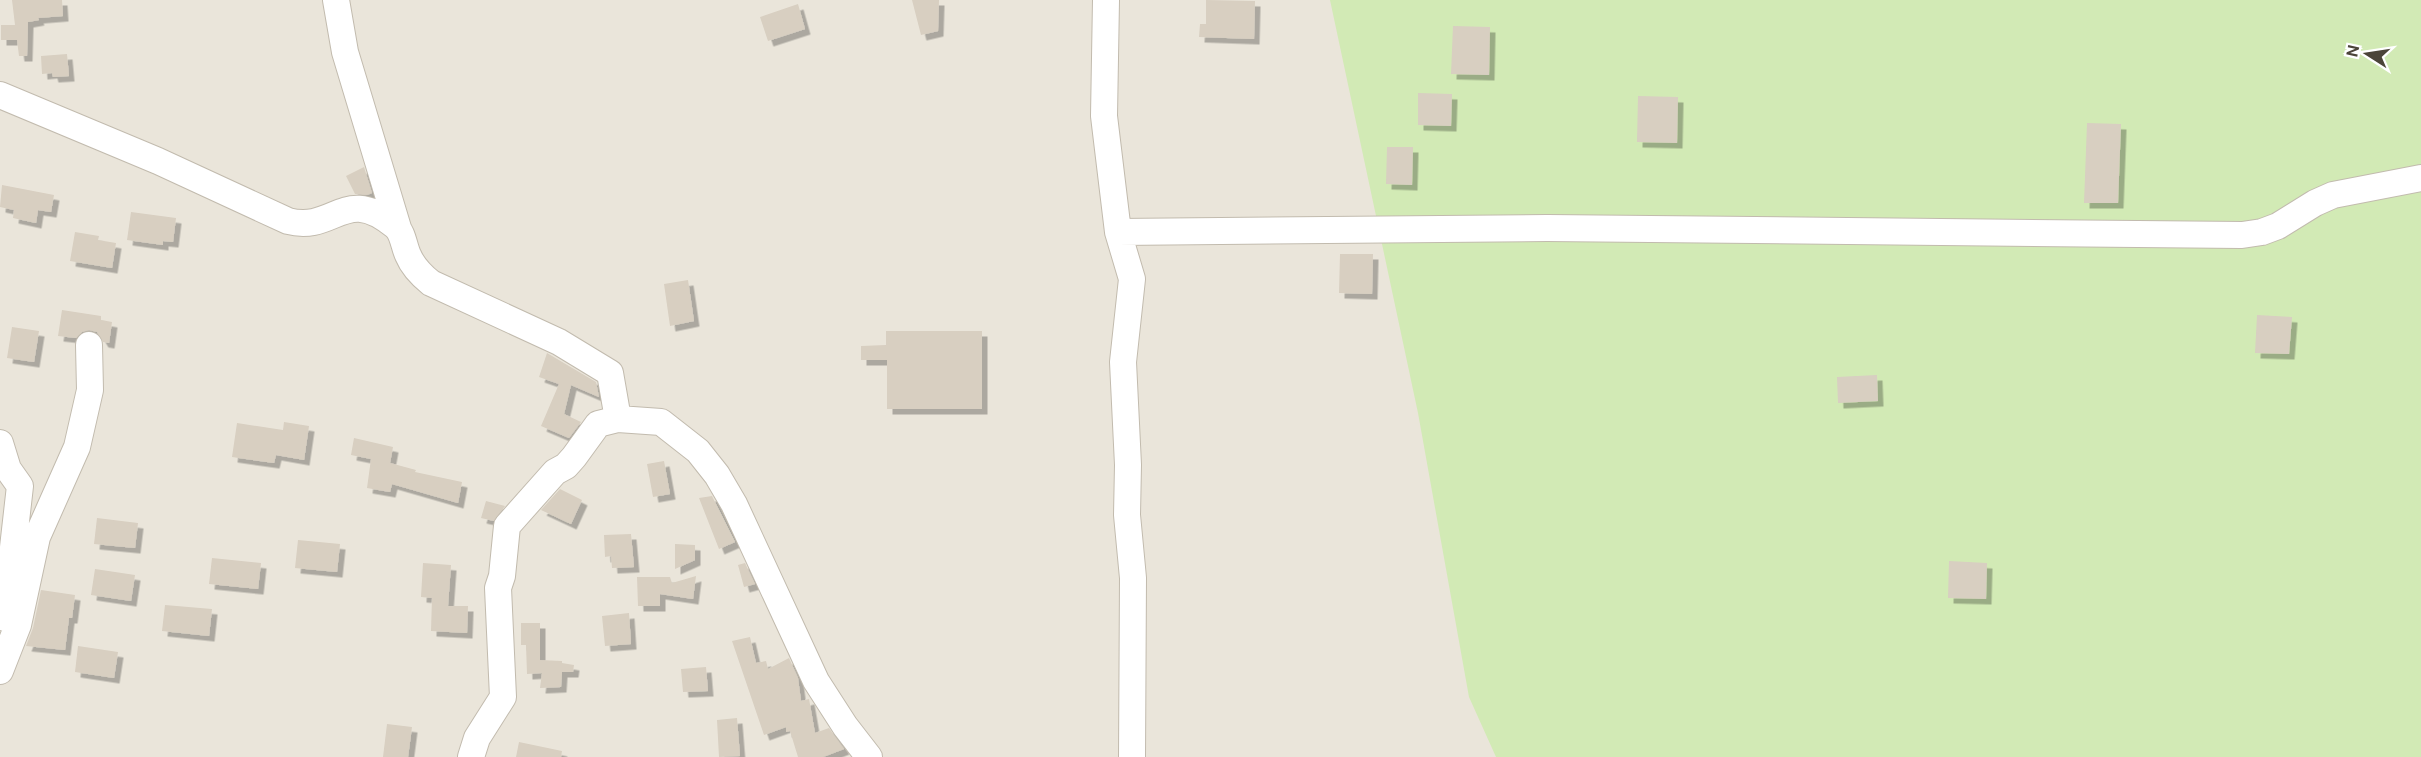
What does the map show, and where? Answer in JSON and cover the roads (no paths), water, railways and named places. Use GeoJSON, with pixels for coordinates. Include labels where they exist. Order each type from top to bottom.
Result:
{"type":"FeatureCollection","features":[{"type":"Feature","properties":{"kind":"street"},"geometry":{"type":"LineString","coordinates":[[336,0],[345,52],[398,228],[417,271],[431,283],[559,342],[610,373],[618,418]]}},
{"type":"Feature","properties":{"kind":"street"},"geometry":{"type":"LineString","coordinates":[[1106,0],[1104,116],[1118,232],[1132,279],[1123,362],[1128,465],[1127,515],[1133,578],[1132,757]]}},
{"type":"Feature","properties":{"kind":"street"},"geometry":{"type":"LineString","coordinates":[[0,95],[158,161],[288,221],[302,224],[317,222],[355,208],[376,213],[398,228]]}},
{"type":"Feature","properties":{"kind":"street"},"geometry":{"type":"LineString","coordinates":[[1118,232],[1548,228],[2242,235],[2262,232],[2278,226],[2315,203],[2333,195],[2421,178]]}},
{"type":"Feature","properties":{"kind":"street"},"geometry":{"type":"LineString","coordinates":[[0,670],[18,624],[37,537],[77,447],[90,390],[89,345]]}},
{"type":"Feature","properties":{"kind":"street"},"geometry":{"type":"LineString","coordinates":[[471,757],[477,738],[503,697],[497,600],[507,526],[555,472],[574,457],[598,424],[618,418],[661,422],[698,451],[717,475],[734,504],[816,681],[845,726],[869,757]]}},
{"type":"Feature","properties":{"kind":"street"},"geometry":{"type":"LineString","coordinates":[[0,443],[8,469],[20,486],[0,657]]}}]}
